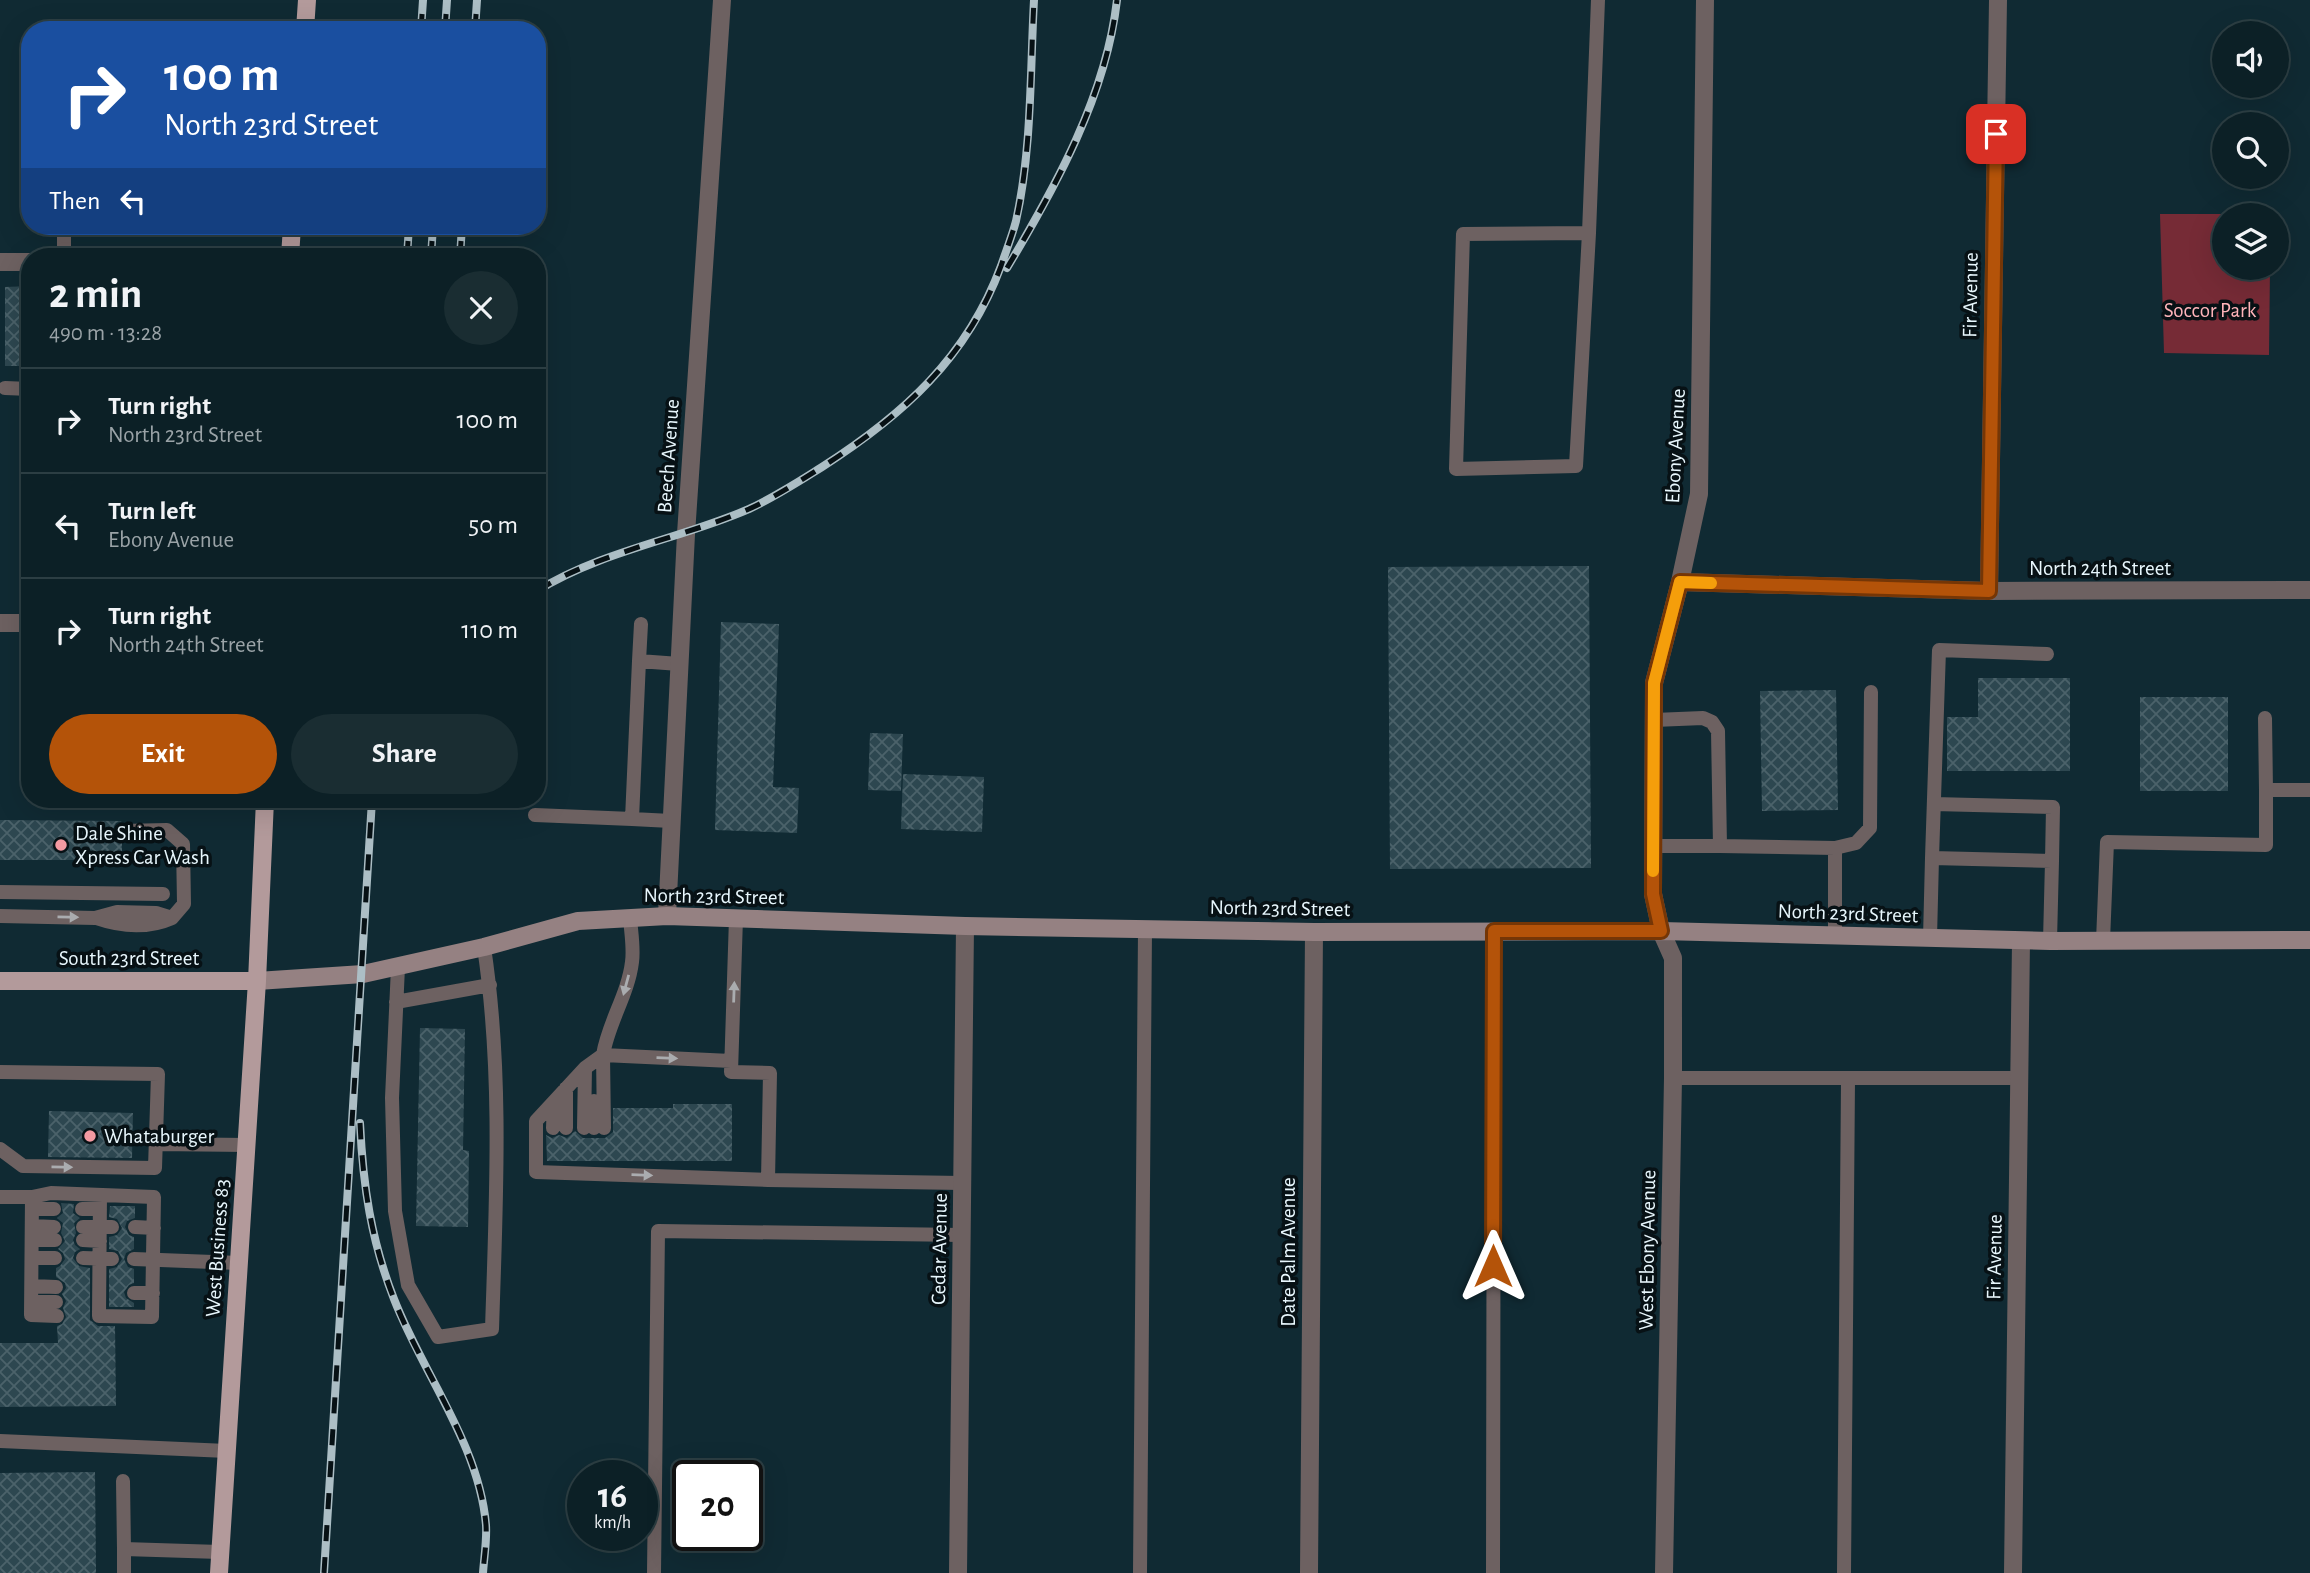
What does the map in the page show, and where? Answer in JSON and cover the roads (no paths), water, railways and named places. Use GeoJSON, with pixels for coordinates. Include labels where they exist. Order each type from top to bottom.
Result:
{"type":"FeatureCollection","features":[{"type":"Feature","properties":{"kind":"main road"},"geometry":{"type":"LineString","coordinates":[[306,21],[307,0]]}},
{"type":"Feature","properties":{"kind":"main road","name":"West Business 83"},"geometry":{"type":"LineString","coordinates":[[219,1573],[257,981],[265,808]]}},
{"type":"Feature","properties":{"kind":"main road","name":"North 23rd Street"},"geometry":{"type":"LineString","coordinates":[[257,981],[363,974],[484,947],[578,921],[667,916],[965,926],[1314,932],[1661,931],[2021,941],[2310,940]]}},
{"type":"Feature","properties":{"kind":"main road","name":"South 23rd Street"},"geometry":{"type":"LineString","coordinates":[[0,981],[257,981]]}},
{"type":"Feature","properties":{"kind":"street","name":"Beech Avenue"},"geometry":{"type":"LineString","coordinates":[[667,916],[688,506],[722,0]]}},
{"type":"Feature","properties":{"kind":"street","name":"Ebony Avenue"},"geometry":{"type":"LineString","coordinates":[[1661,931],[1653,894],[1654,683],[1699,494],[1705,0]]}},
{"type":"Feature","properties":{"kind":"street","name":"Fir Avenue"},"geometry":{"type":"LineString","coordinates":[[1989,591],[1998,0]]}},
{"type":"Feature","properties":{"kind":"street"},"geometry":{"type":"LineString","coordinates":[[0,262],[21,262]]}},
{"type":"Feature","properties":{"kind":"street","name":"North 24th Street"},"geometry":{"type":"LineString","coordinates":[[1680,582],[1989,591],[2310,590]]}},
{"type":"Feature","properties":{"kind":"street"},"geometry":{"type":"LineString","coordinates":[[0,623],[21,623]]}},
{"type":"Feature","properties":{"kind":"street","name":"Cedar Avenue"},"geometry":{"type":"LineString","coordinates":[[958,1573],[965,926]]}},
{"type":"Feature","properties":{"kind":"street","name":"West Ebony Avenue"},"geometry":{"type":"LineString","coordinates":[[1661,931],[1672,958],[1673,1079],[1664,1573]]}},
{"type":"Feature","properties":{"kind":"street","name":"Date Palm Avenue"},"geometry":{"type":"LineString","coordinates":[[1309,1573],[1314,932]]}},
{"type":"Feature","properties":{"kind":"street","name":"Fir Avenue"},"geometry":{"type":"LineString","coordinates":[[2013,1573],[2021,941]]}},
{"type":"Feature","properties":{"kind":"lane"},"geometry":{"type":"LineString","coordinates":[[1589,233],[1463,234],[1456,469],[1576,466],[1589,233],[1598,0]]}},
{"type":"Feature","properties":{"kind":"lane"},"geometry":{"type":"LineString","coordinates":[[5,388],[21,389]]}},
{"type":"Feature","properties":{"kind":"lane"},"geometry":{"type":"LineString","coordinates":[[632,819],[641,624]]}},
{"type":"Feature","properties":{"kind":"lane"},"geometry":{"type":"LineString","coordinates":[[1930,938],[1939,650],[2048,654]]}},
{"type":"Feature","properties":{"kind":"lane"},"geometry":{"type":"LineString","coordinates":[[639,660],[679,664]]}},
{"type":"Feature","properties":{"kind":"lane"},"geometry":{"type":"LineString","coordinates":[[1653,846],[1835,848],[1856,843],[1870,828],[1871,692]]}},
{"type":"Feature","properties":{"kind":"lane"},"geometry":{"type":"LineString","coordinates":[[1654,720],[1703,718],[1712,722],[1718,731],[1720,846]]}},
{"type":"Feature","properties":{"kind":"lane"},"geometry":{"type":"LineString","coordinates":[[2103,941],[2107,842],[2266,845],[2264,718]]}},
{"type":"Feature","properties":{"kind":"lane"},"geometry":{"type":"LineString","coordinates":[[2266,790],[2310,790]]}},
{"type":"Feature","properties":{"kind":"lane"},"geometry":{"type":"LineString","coordinates":[[1934,804],[2053,807],[2050,941]]}},
{"type":"Feature","properties":{"kind":"lane"},"geometry":{"type":"LineString","coordinates":[[535,814],[671,821]]}},
{"type":"Feature","properties":{"kind":"lane"},"geometry":{"type":"LineString","coordinates":[[0,916],[95,918],[117,912],[156,913],[172,918],[184,904],[183,844],[167,830],[122,831]]}},
{"type":"Feature","properties":{"kind":"lane"},"geometry":{"type":"LineString","coordinates":[[1835,848],[1835,936]]}},
{"type":"Feature","properties":{"kind":"lane"},"geometry":{"type":"LineString","coordinates":[[1932,858],[2052,861]]}},
{"type":"Feature","properties":{"kind":"lane"},"geometry":{"type":"LineString","coordinates":[[0,892],[163,894]]}},
{"type":"Feature","properties":{"kind":"lane"},"geometry":{"type":"LineString","coordinates":[[630,918],[633,960],[625,992],[606,1038],[585,1070],[536,1121],[536,1171],[579,1167],[768,1180],[962,1183]]}},
{"type":"Feature","properties":{"kind":"lane"},"geometry":{"type":"LineString","coordinates":[[736,918],[731,1072],[771,1073],[768,1180]]}},
{"type":"Feature","properties":{"kind":"lane"},"geometry":{"type":"LineString","coordinates":[[1140,1573],[1145,929]]}},
{"type":"Feature","properties":{"kind":"lane"},"geometry":{"type":"LineString","coordinates":[[1493,1573],[1494,931]]}},
{"type":"Feature","properties":{"kind":"lane"},"geometry":{"type":"LineString","coordinates":[[398,967],[392,1098],[395,1211],[408,1285],[438,1337],[492,1329],[496,1063],[484,947]]}},
{"type":"Feature","properties":{"kind":"lane"},"geometry":{"type":"LineString","coordinates":[[396,1002],[490,985]]}},
{"type":"Feature","properties":{"kind":"lane"},"geometry":{"type":"LineString","coordinates":[[585,1070],[731,1061]]}},
{"type":"Feature","properties":{"kind":"lane"},"geometry":{"type":"LineString","coordinates":[[579,1128],[585,1070]]}},
{"type":"Feature","properties":{"kind":"lane"},"geometry":{"type":"LineString","coordinates":[[579,1128],[585,1070]]}},
{"type":"Feature","properties":{"kind":"lane"},"geometry":{"type":"LineString","coordinates":[[579,1128],[585,1070]]}},
{"type":"Feature","properties":{"kind":"lane"},"geometry":{"type":"LineString","coordinates":[[0,1072],[158,1074],[155,1168],[23,1166],[0,1149]]}},
{"type":"Feature","properties":{"kind":"lane"},"geometry":{"type":"LineString","coordinates":[[1673,1079],[2019,1079]]}},
{"type":"Feature","properties":{"kind":"lane"},"geometry":{"type":"LineString","coordinates":[[1844,1573],[1848,1080]]}},
{"type":"Feature","properties":{"kind":"lane"},"geometry":{"type":"LineString","coordinates":[[554,1102],[579,1128]]}},
{"type":"Feature","properties":{"kind":"lane"},"geometry":{"type":"LineString","coordinates":[[156,1144],[247,1145]]}},
{"type":"Feature","properties":{"kind":"lane"},"geometry":{"type":"LineString","coordinates":[[32,1203],[51,1193],[100,1202]]}},
{"type":"Feature","properties":{"kind":"lane"},"geometry":{"type":"LineString","coordinates":[[82,1209],[100,1202],[154,1196],[152,1317],[95,1300],[106,1259],[100,1202]]}},
{"type":"Feature","properties":{"kind":"lane"},"geometry":{"type":"LineString","coordinates":[[0,1197],[54,1209]]}},
{"type":"Feature","properties":{"kind":"lane"},"geometry":{"type":"LineString","coordinates":[[32,1203],[31,1315],[57,1309]]}},
{"type":"Feature","properties":{"kind":"lane"},"geometry":{"type":"LineString","coordinates":[[135,1227],[154,1228]]}},
{"type":"Feature","properties":{"kind":"lane"},"geometry":{"type":"LineString","coordinates":[[654,1573],[658,1231],[962,1235]]}},
{"type":"Feature","properties":{"kind":"lane"},"geometry":{"type":"LineString","coordinates":[[83,1234],[104,1232]]}},
{"type":"Feature","properties":{"kind":"lane"},"geometry":{"type":"LineString","coordinates":[[32,1233],[54,1233]]}},
{"type":"Feature","properties":{"kind":"lane"},"geometry":{"type":"LineString","coordinates":[[32,1258],[55,1258]]}},
{"type":"Feature","properties":{"kind":"lane"},"geometry":{"type":"LineString","coordinates":[[83,1258],[106,1259]]}},
{"type":"Feature","properties":{"kind":"lane"},"geometry":{"type":"LineString","coordinates":[[134,1259],[239,1263]]}},
{"type":"Feature","properties":{"kind":"lane"},"geometry":{"type":"LineString","coordinates":[[32,1286],[56,1287]]}},
{"type":"Feature","properties":{"kind":"lane"},"geometry":{"type":"LineString","coordinates":[[134,1293],[153,1293]]}},
{"type":"Feature","properties":{"kind":"lane"},"geometry":{"type":"LineString","coordinates":[[0,1441],[227,1451]]}},
{"type":"Feature","properties":{"kind":"lane"},"geometry":{"type":"LineString","coordinates":[[123,1481],[124,1573]]}},
{"type":"Feature","properties":{"kind":"lane"},"geometry":{"type":"LineString","coordinates":[[124,1549],[220,1552]]}},
{"type":"Feature","properties":{"kind":"railway"},"geometry":{"type":"LineString","coordinates":[[422,21],[423,0]]}},
{"type":"Feature","properties":{"kind":"railway"},"geometry":{"type":"LineString","coordinates":[[446,21],[447,0]]}},
{"type":"Feature","properties":{"kind":"railway"},"geometry":{"type":"LineString","coordinates":[[476,21],[477,0]]}},
{"type":"Feature","properties":{"kind":"railway"},"geometry":{"type":"LineString","coordinates":[[546,586],[614,555],[723,519],[777,494],[822,467],[879,427],[929,382],[951,356],[987,299],[1016,221],[1028,139],[1034,0]]}},
{"type":"Feature","properties":{"kind":"railway"},"geometry":{"type":"LineString","coordinates":[[1007,268],[1060,172],[1090,105],[1102,71],[1117,0]]}},
{"type":"Feature","properties":{"kind":"railway"},"geometry":{"type":"LineString","coordinates":[[408,235],[408,248]]}},
{"type":"Feature","properties":{"kind":"railway"},"geometry":{"type":"LineString","coordinates":[[432,235],[432,248]]}},
{"type":"Feature","properties":{"kind":"railway"},"geometry":{"type":"LineString","coordinates":[[461,235],[461,248]]}},
{"type":"Feature","properties":{"kind":"railway"},"geometry":{"type":"LineString","coordinates":[[324,1573],[372,808]]}},
{"type":"Feature","properties":{"kind":"railway"},"geometry":{"type":"LineString","coordinates":[[360,1123],[363,1169],[370,1212],[386,1277],[406,1327],[461,1438],[481,1495],[486,1525],[483,1573]]}},
{"type":"Feature","properties":{"kind":"place","name":"Dale Shine Xpress Car Wash"},"geometry":{"type":"Point","coordinates":[61,845]}},
{"type":"Feature","properties":{"kind":"place","name":"Whataburger"},"geometry":{"type":"Point","coordinates":[90,1136]}},
{"type":"Feature","properties":{"kind":"park label","name":"Soccor Park"},"geometry":{"type":"Point","coordinates":[2210,310]}}]}
